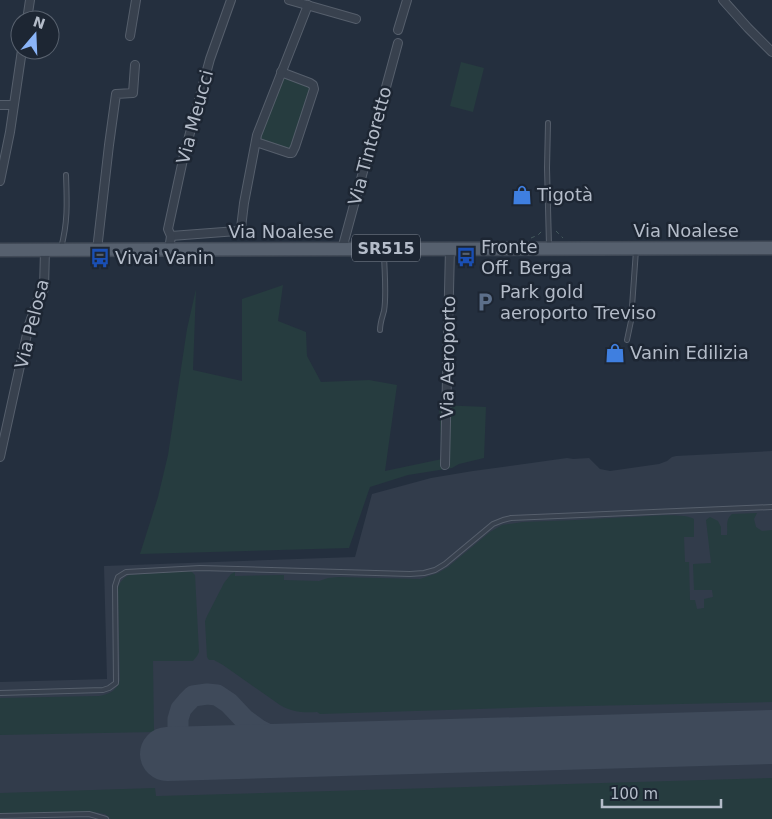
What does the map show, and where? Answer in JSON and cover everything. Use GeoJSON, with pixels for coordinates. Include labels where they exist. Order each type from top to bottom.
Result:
{"type":"FeatureCollection","features":[{"type":"Feature","properties":{"kind":"main road","name":"Via Noalese"},"geometry":{"type":"LineString","coordinates":[[0,250],[772,248]]}},
{"type":"Feature","properties":{"kind":"street"},"geometry":{"type":"LineString","coordinates":[[130,36],[136,0]]}},
{"type":"Feature","properties":{"kind":"street","name":"Via Meucci"},"geometry":{"type":"LineString","coordinates":[[169,250],[171,236],[168,229],[184,155],[210,59],[231,0]]}},
{"type":"Feature","properties":{"kind":"street"},"geometry":{"type":"LineString","coordinates":[[289,0],[356,19]]}},
{"type":"Feature","properties":{"kind":"street"},"geometry":{"type":"LineString","coordinates":[[398,30],[407,0]]}},
{"type":"Feature","properties":{"kind":"street"},"geometry":{"type":"LineString","coordinates":[[723,0],[772,52]]}},
{"type":"Feature","properties":{"kind":"street"},"geometry":{"type":"LineString","coordinates":[[171,236],[236,232],[241,228],[257,135],[308,5]]}},
{"type":"Feature","properties":{"kind":"street","name":"Via Tintoretto"},"geometry":{"type":"LineString","coordinates":[[342,249],[398,43]]}},
{"type":"Feature","properties":{"kind":"street"},"geometry":{"type":"LineString","coordinates":[[0,182],[10,132],[20,60]]}},
{"type":"Feature","properties":{"kind":"street"},"geometry":{"type":"LineString","coordinates":[[97,250],[116,94],[133,93],[135,66]]}},
{"type":"Feature","properties":{"kind":"street"},"geometry":{"type":"LineString","coordinates":[[256,142],[289,153],[292,153],[295,147],[314,89],[310,83],[281,72]]}},
{"type":"Feature","properties":{"kind":"street"},"geometry":{"type":"LineString","coordinates":[[0,104],[13,105]]}},
{"type":"Feature","properties":{"kind":"street","name":"Via Aeroporto"},"geometry":{"type":"LineString","coordinates":[[445,465],[450,248]]}},
{"type":"Feature","properties":{"kind":"street","name":"Via Pelosa"},"geometry":{"type":"LineString","coordinates":[[0,457],[29,325],[38,299],[44,289],[45,250]]}},
{"type":"Feature","properties":{"kind":"lane"},"geometry":{"type":"LineString","coordinates":[[548,123],[548,248]]}},
{"type":"Feature","properties":{"kind":"lane"},"geometry":{"type":"LineString","coordinates":[[60,250],[67,214],[66,175]]}},
{"type":"Feature","properties":{"kind":"lane"},"geometry":{"type":"LineString","coordinates":[[380,330],[380,321],[384,311],[384,248]]}},
{"type":"Feature","properties":{"kind":"lane"},"geometry":{"type":"LineString","coordinates":[[627,340],[631,321],[636,248]]}},
{"type":"Feature","properties":{"kind":"lane"},"geometry":{"type":"LineString","coordinates":[[0,693],[103,690],[116,683],[115,586],[118,577],[126,572],[200,568],[424,573],[435,570],[445,564],[493,524],[511,518],[772,507]]}},
{"type":"Feature","properties":{"kind":"lane"},"geometry":{"type":"LineString","coordinates":[[0,816],[89,814],[106,819]]}},
{"type":"Feature","properties":{"kind":"shaded area"},"geometry":{"type":"Polygon","coordinates":[[[772,451],[772,819],[0,819],[0,682],[107,679],[104,566],[355,557],[372,494],[431,478],[567,458],[589,458],[600,469],[610,471],[659,464],[676,456],[772,451]]]}},
{"type":"Feature","properties":{"kind":"green space"},"geometry":{"type":"Polygon","coordinates":[[[461,62],[484,68],[473,112],[450,106],[461,62]]]}},
{"type":"Feature","properties":{"kind":"green space"},"geometry":{"type":"Polygon","coordinates":[[[283,75],[310,85],[311,89],[289,151],[258,140],[283,75]]]}},
{"type":"Feature","properties":{"kind":"green space"},"geometry":{"type":"Polygon","coordinates":[[[283,285],[278,321],[306,332],[307,356],[321,382],[369,380],[397,385],[385,471],[442,459],[439,405],[486,407],[484,458],[459,464],[452,468],[408,475],[370,487],[349,548],[140,554],[158,497],[168,455],[187,329],[196,289],[193,370],[242,381],[242,299],[283,285]]]}},
{"type":"Feature","properties":{"kind":"green space"},"geometry":{"type":"Polygon","coordinates":[[[757,513],[754,519],[756,527],[762,531],[772,530],[772,702],[320,714],[317,712],[298,712],[280,705],[223,665],[214,660],[209,660],[207,657],[205,621],[224,583],[235,572],[235,576],[284,575],[284,580],[319,581],[338,577],[420,579],[438,573],[448,567],[490,532],[502,525],[523,522],[662,515],[694,519],[694,537],[684,537],[685,562],[689,562],[690,600],[695,600],[697,609],[704,608],[704,599],[713,597],[712,590],[694,590],[693,564],[711,563],[706,520],[710,517],[718,521],[721,527],[721,535],[727,535],[728,521],[732,514],[757,513]]]}},
{"type":"Feature","properties":{"kind":"green space"},"geometry":{"type":"Polygon","coordinates":[[[188,571],[195,575],[199,652],[193,661],[153,661],[154,732],[0,735],[0,698],[99,696],[115,689],[120,680],[118,588],[121,582],[129,575],[188,571]]]}},
{"type":"Feature","properties":{"kind":"green space"},"geometry":{"type":"Polygon","coordinates":[[[772,778],[772,819],[111,819],[105,814],[94,812],[0,814],[0,793],[155,788],[156,796],[158,796],[772,778]]]}},
{"type":"Feature","properties":{"kind":"taxiway"},"geometry":{"type":"LineString","coordinates":[[205,753],[192,749],[178,733],[178,719],[181,709],[193,696],[207,694],[217,695],[229,703],[244,719],[259,730],[281,741],[319,750]]}},
{"type":"Feature","properties":{"kind":"runway"},"geometry":{"type":"LineString","coordinates":[[167,754],[772,737]]}},
{"type":"Feature","properties":{"kind":"place","name":"Tigotà"},"geometry":{"type":"Point","coordinates":[522,195]}},
{"type":"Feature","properties":{"kind":"place","name":"Fronte Off. Berga"},"geometry":{"type":"Point","coordinates":[466,257]}},
{"type":"Feature","properties":{"kind":"place","name":"Vivai Vanin"},"geometry":{"type":"Point","coordinates":[100,258]}},
{"type":"Feature","properties":{"kind":"place","name":"Park gold aeroporto Treviso"},"geometry":{"type":"Point","coordinates":[485,302]}},
{"type":"Feature","properties":{"kind":"place","name":"Vanin Edilizia"},"geometry":{"type":"Point","coordinates":[615,353]}}]}
